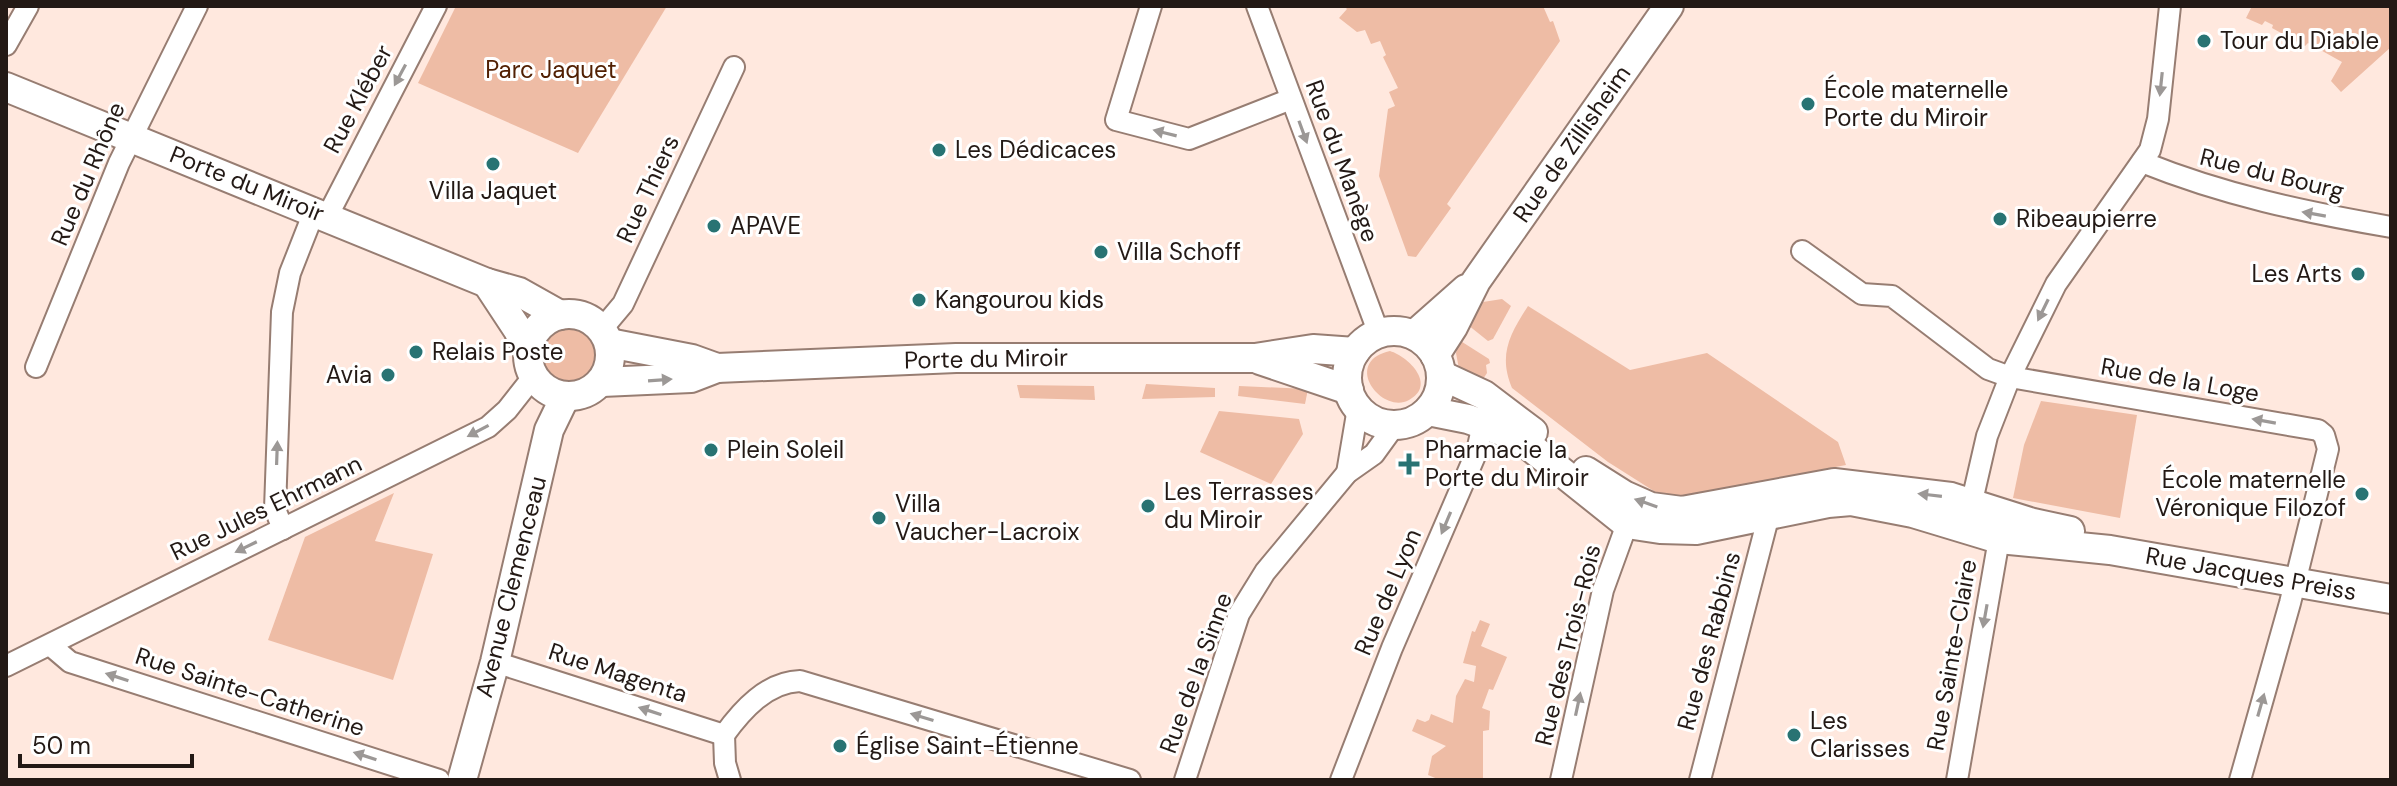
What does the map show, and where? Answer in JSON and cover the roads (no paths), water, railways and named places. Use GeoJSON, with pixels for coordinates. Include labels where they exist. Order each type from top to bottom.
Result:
{"type":"FeatureCollection","features":[{"type":"Feature","properties":{"kind":"main road","name":"Rue de Zillisheim"},"geometry":{"type":"LineString","coordinates":[[1438,365],[1476,281],[1669,6]]}},
{"type":"Feature","properties":{"kind":"main road","name":"Porte du Miroir"},"geometry":{"type":"LineString","coordinates":[[15,90],[487,283],[519,292],[560,315]]}},
{"type":"Feature","properties":{"kind":"main road","name":"Rue de Zillisheim"},"geometry":{"type":"LineString","coordinates":[[1414,335],[1476,281]]}},
{"type":"Feature","properties":{"kind":"main road"},"geometry":{"type":"LineString","coordinates":[[487,283],[518,330],[530,364],[553,394],[579,396],[592,391],[602,382],[611,356],[605,336],[583,316],[560,315],[539,326],[532,337],[530,364]]}},
{"type":"Feature","properties":{"kind":"main road"},"geometry":{"type":"LineString","coordinates":[[1353,399],[1347,377],[1355,352],[1363,343],[1379,334],[1401,331],[1414,335],[1426,343],[1438,365],[1439,394],[1428,411],[1413,421],[1395,425]]}},
{"type":"Feature","properties":{"kind":"main road","name":"Porte du Miroir"},"geometry":{"type":"LineString","coordinates":[[605,336],[717,368]]}},
{"type":"Feature","properties":{"kind":"main road","name":"Porte du Miroir"},"geometry":{"type":"LineString","coordinates":[[602,382],[691,378],[717,368],[956,358],[1255,358],[1313,349],[1355,352]]}},
{"type":"Feature","properties":{"kind":"main road","name":"Porte du Miroir"},"geometry":{"type":"LineString","coordinates":[[1255,358],[1353,399],[1368,417],[1395,425]]}},
{"type":"Feature","properties":{"kind":"main road","name":"Rue Jacques Preiss"},"geometry":{"type":"LineString","coordinates":[[1438,365],[1593,476],[1651,507],[1682,511],[1834,483],[1951,497],[1969,516],[1999,539],[2110,550],[2391,599]]}},
{"type":"Feature","properties":{"kind":"main road","name":"Avenue Clemenceau"},"geometry":{"type":"LineString","coordinates":[[462,780],[495,662],[549,430],[565,397]]}},
{"type":"Feature","properties":{"kind":"main road"},"geometry":{"type":"LineString","coordinates":[[1428,411],[1483,424],[1518,437],[1627,524]]}},
{"type":"Feature","properties":{"kind":"main road","name":"Rue Jacques Preiss"},"geometry":{"type":"LineString","coordinates":[[1766,516],[1768,505],[1809,495],[1834,483]]}},
{"type":"Feature","properties":{"kind":"main road","name":"Rue Jacques Preiss"},"geometry":{"type":"LineString","coordinates":[[1627,524],[1696,530],[1851,501],[1913,513],[2033,523],[2078,533],[2110,550]]}},
{"type":"Feature","properties":{"kind":"main road"},"geometry":{"type":"LineString","coordinates":[[1999,539],[2003,529],[2011,524],[2033,523]]}},
{"type":"Feature","properties":{"kind":"street"},"geometry":{"type":"LineString","coordinates":[[6,45],[28,6]]}},
{"type":"Feature","properties":{"kind":"street","name":"Rue du Rhône"},"geometry":{"type":"LineString","coordinates":[[36,367],[131,137],[197,6]]}},
{"type":"Feature","properties":{"kind":"street","name":"Rue Kléber"},"geometry":{"type":"LineString","coordinates":[[283,529],[275,509],[282,312],[290,273],[436,6]]}},
{"type":"Feature","properties":{"kind":"street"},"geometry":{"type":"LineString","coordinates":[[1151,6],[1116,120],[1189,139],[1291,99]]}},
{"type":"Feature","properties":{"kind":"street","name":"Rue du Manège"},"geometry":{"type":"LineString","coordinates":[[1257,6],[1379,334]]}},
{"type":"Feature","properties":{"kind":"street"},"geometry":{"type":"LineString","coordinates":[[1969,516],[1987,436],[2010,377],[2056,284],[2081,244],[2150,150],[2158,119],[2170,6]]}},
{"type":"Feature","properties":{"kind":"street","name":"Rue Thiers"},"geometry":{"type":"LineString","coordinates":[[605,336],[734,67]]}},
{"type":"Feature","properties":{"kind":"street","name":"Rue du Bourg"},"geometry":{"type":"LineString","coordinates":[[2142,162],[2179,177],[2282,208],[2391,227]]}},
{"type":"Feature","properties":{"kind":"street"},"geometry":{"type":"LineString","coordinates":[[1802,251],[1862,294],[1892,296],[1988,369],[2010,377]]}},
{"type":"Feature","properties":{"kind":"street","name":"Rue Jules Ehrmann"},"geometry":{"type":"LineString","coordinates":[[6,666],[488,427],[507,410],[530,364]]}},
{"type":"Feature","properties":{"kind":"street","name":"Rue de la Loge"},"geometry":{"type":"LineString","coordinates":[[2010,377],[2318,430],[2324,435],[2328,449],[2296,582]]}},
{"type":"Feature","properties":{"kind":"street"},"geometry":{"type":"LineString","coordinates":[[1347,473],[1353,399]]}},
{"type":"Feature","properties":{"kind":"street","name":"Rue de Lyon"},"geometry":{"type":"LineString","coordinates":[[1341,780],[1392,648],[1477,451],[1483,424]]}},
{"type":"Feature","properties":{"kind":"street","name":"Rue de la Sinne"},"geometry":{"type":"LineString","coordinates":[[1185,780],[1239,614],[1265,572],[1347,473],[1374,454],[1395,425]]}},
{"type":"Feature","properties":{"kind":"street","name":"Rue des Rabbins"},"geometry":{"type":"LineString","coordinates":[[1700,780],[1766,516]]}},
{"type":"Feature","properties":{"kind":"street","name":"Rue des Trois-Rois"},"geometry":{"type":"LineString","coordinates":[[1561,780],[1603,590],[1627,524]]}},
{"type":"Feature","properties":{"kind":"street","name":"Rue Sainte-Claire"},"geometry":{"type":"LineString","coordinates":[[1964,778],[1999,539]]}},
{"type":"Feature","properties":{"kind":"street"},"geometry":{"type":"LineString","coordinates":[[2240,780],[2296,582]]}},
{"type":"Feature","properties":{"kind":"street","name":"Rue Sainte-Catherine"},"geometry":{"type":"LineString","coordinates":[[50,645],[70,662],[439,780]]}},
{"type":"Feature","properties":{"kind":"street","name":"Rue Magenta"},"geometry":{"type":"LineString","coordinates":[[495,662],[724,735]]}},
{"type":"Feature","properties":{"kind":"street"},"geometry":{"type":"LineString","coordinates":[[730,780],[725,763],[724,735],[741,711],[767,691],[790,681],[800,681],[1130,780]]}},
{"type":"Feature","properties":{"kind":"place","name":"Tour du Diable"},"geometry":{"type":"Point","coordinates":[2204,41]}},
{"type":"Feature","properties":{"kind":"place","name":"École maternelle Porte du Miroir"},"geometry":{"type":"Point","coordinates":[1808,104]}},
{"type":"Feature","properties":{"kind":"place","name":"Les Dédicaces"},"geometry":{"type":"Point","coordinates":[939,150]}},
{"type":"Feature","properties":{"kind":"place","name":"Villa Jaquet"},"geometry":{"type":"Point","coordinates":[493,164]}},
{"type":"Feature","properties":{"kind":"place","name":"Ribeaupierre"},"geometry":{"type":"Point","coordinates":[2000,219]}},
{"type":"Feature","properties":{"kind":"place","name":"APAVE"},"geometry":{"type":"Point","coordinates":[714,226]}},
{"type":"Feature","properties":{"kind":"place","name":"Villa Schoff"},"geometry":{"type":"Point","coordinates":[1101,252]}},
{"type":"Feature","properties":{"kind":"place","name":"Les Arts"},"geometry":{"type":"Point","coordinates":[2358,274]}},
{"type":"Feature","properties":{"kind":"place","name":"Kangourou kids"},"geometry":{"type":"Point","coordinates":[919,300]}},
{"type":"Feature","properties":{"kind":"place","name":"Relais Poste"},"geometry":{"type":"Point","coordinates":[416,352]}},
{"type":"Feature","properties":{"kind":"place","name":"Avia"},"geometry":{"type":"Point","coordinates":[388,375]}},
{"type":"Feature","properties":{"kind":"place","name":"Plein Soleil"},"geometry":{"type":"Point","coordinates":[711,450]}},
{"type":"Feature","properties":{"kind":"place","name":"Pharmacie la Porte du Miroir"},"geometry":{"type":"Point","coordinates":[1409,464]}},
{"type":"Feature","properties":{"kind":"place","name":"École maternelle Véronique Filozof"},"geometry":{"type":"Point","coordinates":[2362,494]}},
{"type":"Feature","properties":{"kind":"place","name":"Les Terrasses du Miroir"},"geometry":{"type":"Point","coordinates":[1148,506]}},
{"type":"Feature","properties":{"kind":"place","name":"Villa Vaucher-Lacroix"},"geometry":{"type":"Point","coordinates":[879,518]}},
{"type":"Feature","properties":{"kind":"place","name":"Les Clarisses"},"geometry":{"type":"Point","coordinates":[1794,735]}},
{"type":"Feature","properties":{"kind":"place","name":"Église Saint-Étienne"},"geometry":{"type":"Point","coordinates":[840,746]}},
{"type":"Feature","properties":{"kind":"park label","name":"Parc Jaquet"},"geometry":{"type":"Point","coordinates":[551,70]}}]}
